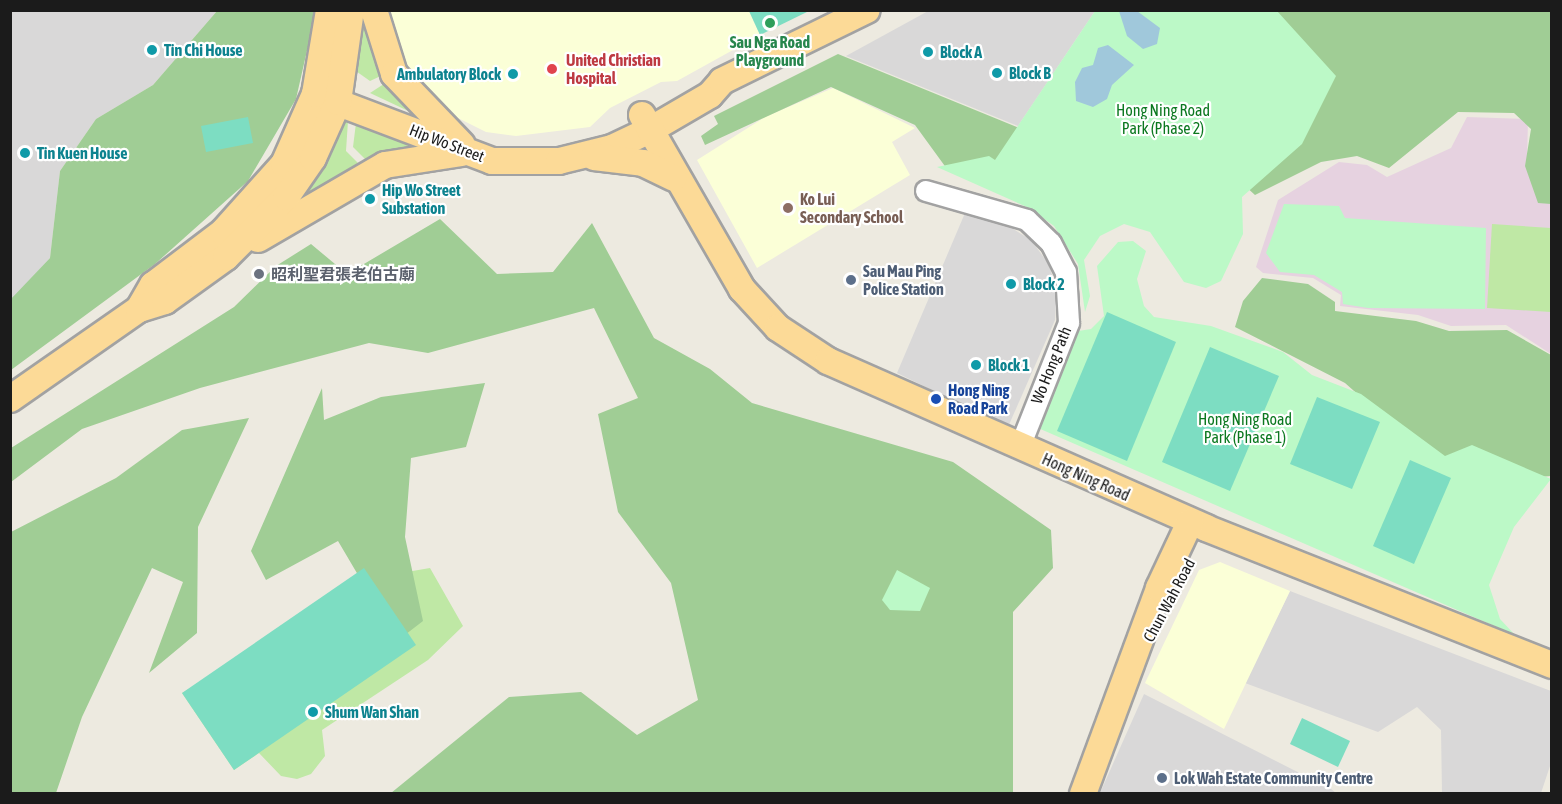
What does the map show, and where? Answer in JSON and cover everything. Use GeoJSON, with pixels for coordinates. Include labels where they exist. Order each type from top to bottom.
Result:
{"type":"FeatureCollection","features":[{"type":"Feature","properties":{"kind":"main road"},"geometry":{"type":"LineString","coordinates":[[139,309],[153,285],[223,232],[272,179],[327,98],[329,10]]}},
{"type":"Feature","properties":{"kind":"main road"},"geometry":{"type":"LineString","coordinates":[[226,257],[302,177],[351,10]]}},
{"type":"Feature","properties":{"kind":"main road"},"geometry":{"type":"LineString","coordinates":[[374,10],[394,74],[471,153]]}},
{"type":"Feature","properties":{"kind":"main road"},"geometry":{"type":"LineString","coordinates":[[583,155],[605,134],[652,119],[704,82],[722,81],[867,10]]}},
{"type":"Feature","properties":{"kind":"main road","name":"Hip Wo Street"},"geometry":{"type":"LineString","coordinates":[[327,98],[471,153],[528,164],[583,155],[643,163],[682,187]]}},
{"type":"Feature","properties":{"kind":"main road","name":"Hong Ning Road"},"geometry":{"type":"LineString","coordinates":[[652,119],[682,187],[720,258],[778,328],[828,361],[1198,525],[1551,665]]}},
{"type":"Feature","properties":{"kind":"main road"},"geometry":{"type":"LineString","coordinates":[[10,399],[139,309],[165,300],[226,257],[385,165],[429,155],[471,153]]}},
{"type":"Feature","properties":{"kind":"main road","name":"Chun Wah Road"},"geometry":{"type":"LineString","coordinates":[[1083,794],[1126,680],[1198,525]]}},
{"type":"Feature","properties":{"kind":"main road","name":"Chun Wah Road"},"geometry":{"type":"LineString","coordinates":[[1069,794],[1102,709],[1126,680]]}},
{"type":"Feature","properties":{"kind":"street","name":"Wo Hong Path"},"geometry":{"type":"LineString","coordinates":[[926,191],[1027,220],[1051,243],[1066,272],[1069,323],[1020,447]]}},
{"type":"Feature","properties":{"kind":"shaded area"},"geometry":{"type":"Polygon","coordinates":[[[930,10],[1095,11],[1018,126],[846,56],[930,10]]]}},
{"type":"Feature","properties":{"kind":"shaded area"},"geometry":{"type":"Polygon","coordinates":[[[11,11],[217,11],[153,85],[96,119],[60,171],[50,258],[11,300],[11,11]]]}},
{"type":"Feature","properties":{"kind":"shaded area","name":"United Christian Hospital"},"geometry":{"type":"Polygon","coordinates":[[[390,11],[749,11],[760,35],[677,81],[661,82],[610,108],[590,127],[516,136],[486,132],[438,108],[400,61],[390,11]]]}},
{"type":"Feature","properties":{"kind":"shaded area","name":"Ko Lui Secondary School"},"geometry":{"type":"Polygon","coordinates":[[[833,88],[915,128],[892,142],[910,175],[757,268],[697,160],[765,117],[833,88]]]}},
{"type":"Feature","properties":{"kind":"shaded area"},"geometry":{"type":"Polygon","coordinates":[[[1467,117],[1528,119],[1527,161],[1551,177],[1551,354],[1506,325],[1451,326],[1418,315],[1340,306],[1341,295],[1313,278],[1263,273],[1256,267],[1278,200],[1339,162],[1367,165],[1387,177],[1451,148],[1467,117]]]}},
{"type":"Feature","properties":{"kind":"shaded area"},"geometry":{"type":"Polygon","coordinates":[[[965,213],[1007,225],[1031,240],[1048,263],[1057,290],[1055,320],[1008,427],[897,373],[965,213]]]}},
{"type":"Feature","properties":{"kind":"shaded area"},"geometry":{"type":"Polygon","coordinates":[[[1220,562],[1290,591],[1224,729],[1145,683],[1199,570],[1220,562]]]}},
{"type":"Feature","properties":{"kind":"shaded area"},"geometry":{"type":"Polygon","coordinates":[[[1290,591],[1551,691],[1551,763],[1541,793],[1442,793],[1441,730],[1417,707],[1378,732],[1245,683],[1290,591]]]}},
{"type":"Feature","properties":{"kind":"shaded area"},"geometry":{"type":"Polygon","coordinates":[[[1144,694],[1331,789],[1336,793],[1100,793],[1144,694]]]}},
{"type":"Feature","properties":{"kind":"green space"},"geometry":{"type":"Polygon","coordinates":[[[217,11],[316,11],[296,99],[248,181],[155,264],[11,370],[10,300],[50,258],[60,171],[96,119],[153,85],[217,11]]]}},
{"type":"Feature","properties":{"kind":"green space"},"geometry":{"type":"Polygon","coordinates":[[[363,11],[385,74],[370,81],[353,69],[363,11]]]}},
{"type":"Feature","properties":{"kind":"green space","name":"Sau Nga Road Playground"},"geometry":{"type":"Polygon","coordinates":[[[749,11],[809,11],[760,35],[749,11]]]}},
{"type":"Feature","properties":{"kind":"green space","name":"Hong Ning Road Park (Phase 2)"},"geometry":{"type":"Polygon","coordinates":[[[1095,11],[1277,11],[1336,76],[1302,144],[1242,197],[1243,234],[1221,281],[1206,288],[1184,282],[1150,232],[1124,224],[1100,236],[1084,260],[1090,296],[1085,312],[1078,264],[1054,226],[1029,208],[937,167],[989,156],[995,160],[1095,11]]]}},
{"type":"Feature","properties":{"kind":"green space"},"geometry":{"type":"Polygon","coordinates":[[[1253,11],[1551,11],[1551,204],[1538,203],[1525,166],[1531,129],[1514,113],[1458,112],[1389,168],[1357,156],[1321,162],[1255,195],[1244,185],[1253,11]]]}},
{"type":"Feature","properties":{"kind":"green space"},"geometry":{"type":"Polygon","coordinates":[[[838,54],[1029,132],[996,176],[947,169],[915,125],[831,87],[705,145],[701,136],[718,124],[714,116],[838,54]]]}},
{"type":"Feature","properties":{"kind":"green space"},"geometry":{"type":"Polygon","coordinates":[[[390,80],[419,116],[370,93],[390,80]]]}},
{"type":"Feature","properties":{"kind":"green space"},"geometry":{"type":"Polygon","coordinates":[[[248,117],[253,143],[206,152],[201,126],[248,117]]]}},
{"type":"Feature","properties":{"kind":"green space"},"geometry":{"type":"Polygon","coordinates":[[[343,119],[348,121],[346,151],[365,170],[281,218],[343,119]]]}},
{"type":"Feature","properties":{"kind":"green space"},"geometry":{"type":"Polygon","coordinates":[[[356,123],[436,147],[371,165],[353,147],[356,123]]]}},
{"type":"Feature","properties":{"kind":"green space"},"geometry":{"type":"Polygon","coordinates":[[[1284,204],[1339,206],[1345,218],[1486,228],[1485,309],[1368,308],[1343,304],[1342,292],[1314,275],[1280,272],[1266,253],[1284,204]]]}},
{"type":"Feature","properties":{"kind":"green space"},"geometry":{"type":"Polygon","coordinates":[[[440,219],[497,274],[553,272],[592,223],[654,338],[710,369],[752,403],[953,462],[1051,530],[1053,568],[1013,612],[1013,792],[391,793],[509,697],[581,692],[637,735],[698,700],[671,583],[618,512],[598,414],[638,398],[594,308],[428,353],[369,343],[200,388],[82,429],[11,482],[11,448],[234,307],[276,266],[311,244],[347,274],[440,219]]]}},
{"type":"Feature","properties":{"kind":"green space"},"geometry":{"type":"Polygon","coordinates":[[[1492,224],[1551,228],[1551,312],[1487,308],[1492,224]]]}},
{"type":"Feature","properties":{"kind":"green space","name":"Hong Ning Road Park (Phase 1)"},"geometry":{"type":"Polygon","coordinates":[[[1133,241],[1146,251],[1137,279],[1144,306],[1154,317],[1211,326],[1283,352],[1312,375],[1361,394],[1445,456],[1472,445],[1551,479],[1514,527],[1489,585],[1500,619],[1515,635],[1038,428],[1078,331],[1091,329],[1104,316],[1097,266],[1118,242],[1133,241]]]}},
{"type":"Feature","properties":{"kind":"green space"},"geometry":{"type":"Polygon","coordinates":[[[1262,278],[1308,284],[1335,302],[1335,311],[1416,321],[1449,331],[1507,330],[1551,355],[1551,476],[1527,478],[1423,452],[1345,383],[1235,327],[1243,301],[1262,278]]]}},
{"type":"Feature","properties":{"kind":"green space"},"geometry":{"type":"Polygon","coordinates":[[[1107,312],[1176,342],[1127,461],[1057,431],[1107,312]]]}},
{"type":"Feature","properties":{"kind":"green space"},"geometry":{"type":"Polygon","coordinates":[[[1210,347],[1279,376],[1230,491],[1162,462],[1210,347]]]}},
{"type":"Feature","properties":{"kind":"green space"},"geometry":{"type":"Polygon","coordinates":[[[485,383],[466,447],[411,458],[405,537],[423,621],[397,641],[338,541],[266,580],[251,551],[322,388],[324,420],[381,397],[485,383]]]}},
{"type":"Feature","properties":{"kind":"green space"},"geometry":{"type":"Polygon","coordinates":[[[1317,397],[1380,422],[1352,489],[1290,464],[1317,397]]]}},
{"type":"Feature","properties":{"kind":"green space"},"geometry":{"type":"Polygon","coordinates":[[[249,418],[198,527],[197,633],[149,673],[183,582],[152,568],[82,717],[56,793],[11,793],[11,532],[116,478],[182,430],[249,418]]]}},
{"type":"Feature","properties":{"kind":"green space"},"geometry":{"type":"Polygon","coordinates":[[[1410,460],[1451,478],[1414,564],[1373,546],[1410,460]]]}},
{"type":"Feature","properties":{"kind":"green space"},"geometry":{"type":"Polygon","coordinates":[[[364,568],[416,645],[234,770],[182,693],[364,568]]]}},
{"type":"Feature","properties":{"kind":"green space"},"geometry":{"type":"Polygon","coordinates":[[[430,568],[463,626],[428,660],[322,730],[325,756],[311,774],[297,779],[281,776],[259,753],[234,770],[182,693],[395,574],[430,568]]]}},
{"type":"Feature","properties":{"kind":"green space"},"geometry":{"type":"Polygon","coordinates":[[[897,570],[930,588],[920,611],[890,610],[882,600],[897,570]]]}},
{"type":"Feature","properties":{"kind":"green space"},"geometry":{"type":"Polygon","coordinates":[[[1302,718],[1350,741],[1338,767],[1290,744],[1302,718]]]}},
{"type":"Feature","properties":{"kind":"water"},"geometry":{"type":"Polygon","coordinates":[[[1119,11],[1137,11],[1160,28],[1157,44],[1143,49],[1127,36],[1119,11]]]}},
{"type":"Feature","properties":{"kind":"water"},"geometry":{"type":"Polygon","coordinates":[[[1108,45],[1134,65],[1112,85],[1107,99],[1093,107],[1076,101],[1075,82],[1082,68],[1093,65],[1098,48],[1108,45]]]}},
{"type":"Feature","properties":{"kind":"place","name":"Sau Nga Road Playground"},"geometry":{"type":"Point","coordinates":[770,23]}},
{"type":"Feature","properties":{"kind":"place","name":"Tin Chi House"},"geometry":{"type":"Point","coordinates":[152,50]}},
{"type":"Feature","properties":{"kind":"place","name":"Block A"},"geometry":{"type":"Point","coordinates":[928,52]}},
{"type":"Feature","properties":{"kind":"place","name":"United Christian Hospital"},"geometry":{"type":"Point","coordinates":[552,69]}},
{"type":"Feature","properties":{"kind":"place","name":"Block B"},"geometry":{"type":"Point","coordinates":[997,73]}},
{"type":"Feature","properties":{"kind":"place","name":"Ambulatory Block"},"geometry":{"type":"Point","coordinates":[513,74]}},
{"type":"Feature","properties":{"kind":"place","name":"Tin Kuen House"},"geometry":{"type":"Point","coordinates":[25,153]}},
{"type":"Feature","properties":{"kind":"place","name":"Hip Wo Street Substation"},"geometry":{"type":"Point","coordinates":[370,199]}},
{"type":"Feature","properties":{"kind":"place","name":"Ko Lui Secondary School"},"geometry":{"type":"Point","coordinates":[788,208]}},
{"type":"Feature","properties":{"kind":"place","name":"昭利聖君張老伯古廟"},"geometry":{"type":"Point","coordinates":[259,274]}},
{"type":"Feature","properties":{"kind":"place","name":"Sau Mau Ping Police Station"},"geometry":{"type":"Point","coordinates":[851,280]}},
{"type":"Feature","properties":{"kind":"place","name":"Block 2"},"geometry":{"type":"Point","coordinates":[1011,284]}},
{"type":"Feature","properties":{"kind":"place","name":"Block 1"},"geometry":{"type":"Point","coordinates":[976,365]}},
{"type":"Feature","properties":{"kind":"place","name":"Hong Ning Road Park"},"geometry":{"type":"Point","coordinates":[936,399]}},
{"type":"Feature","properties":{"kind":"place","name":"Shum Wan Shan"},"geometry":{"type":"Point","coordinates":[313,712]}},
{"type":"Feature","properties":{"kind":"place","name":"Lok Wah Estate Community Centre"},"geometry":{"type":"Point","coordinates":[1162,778]}}]}
